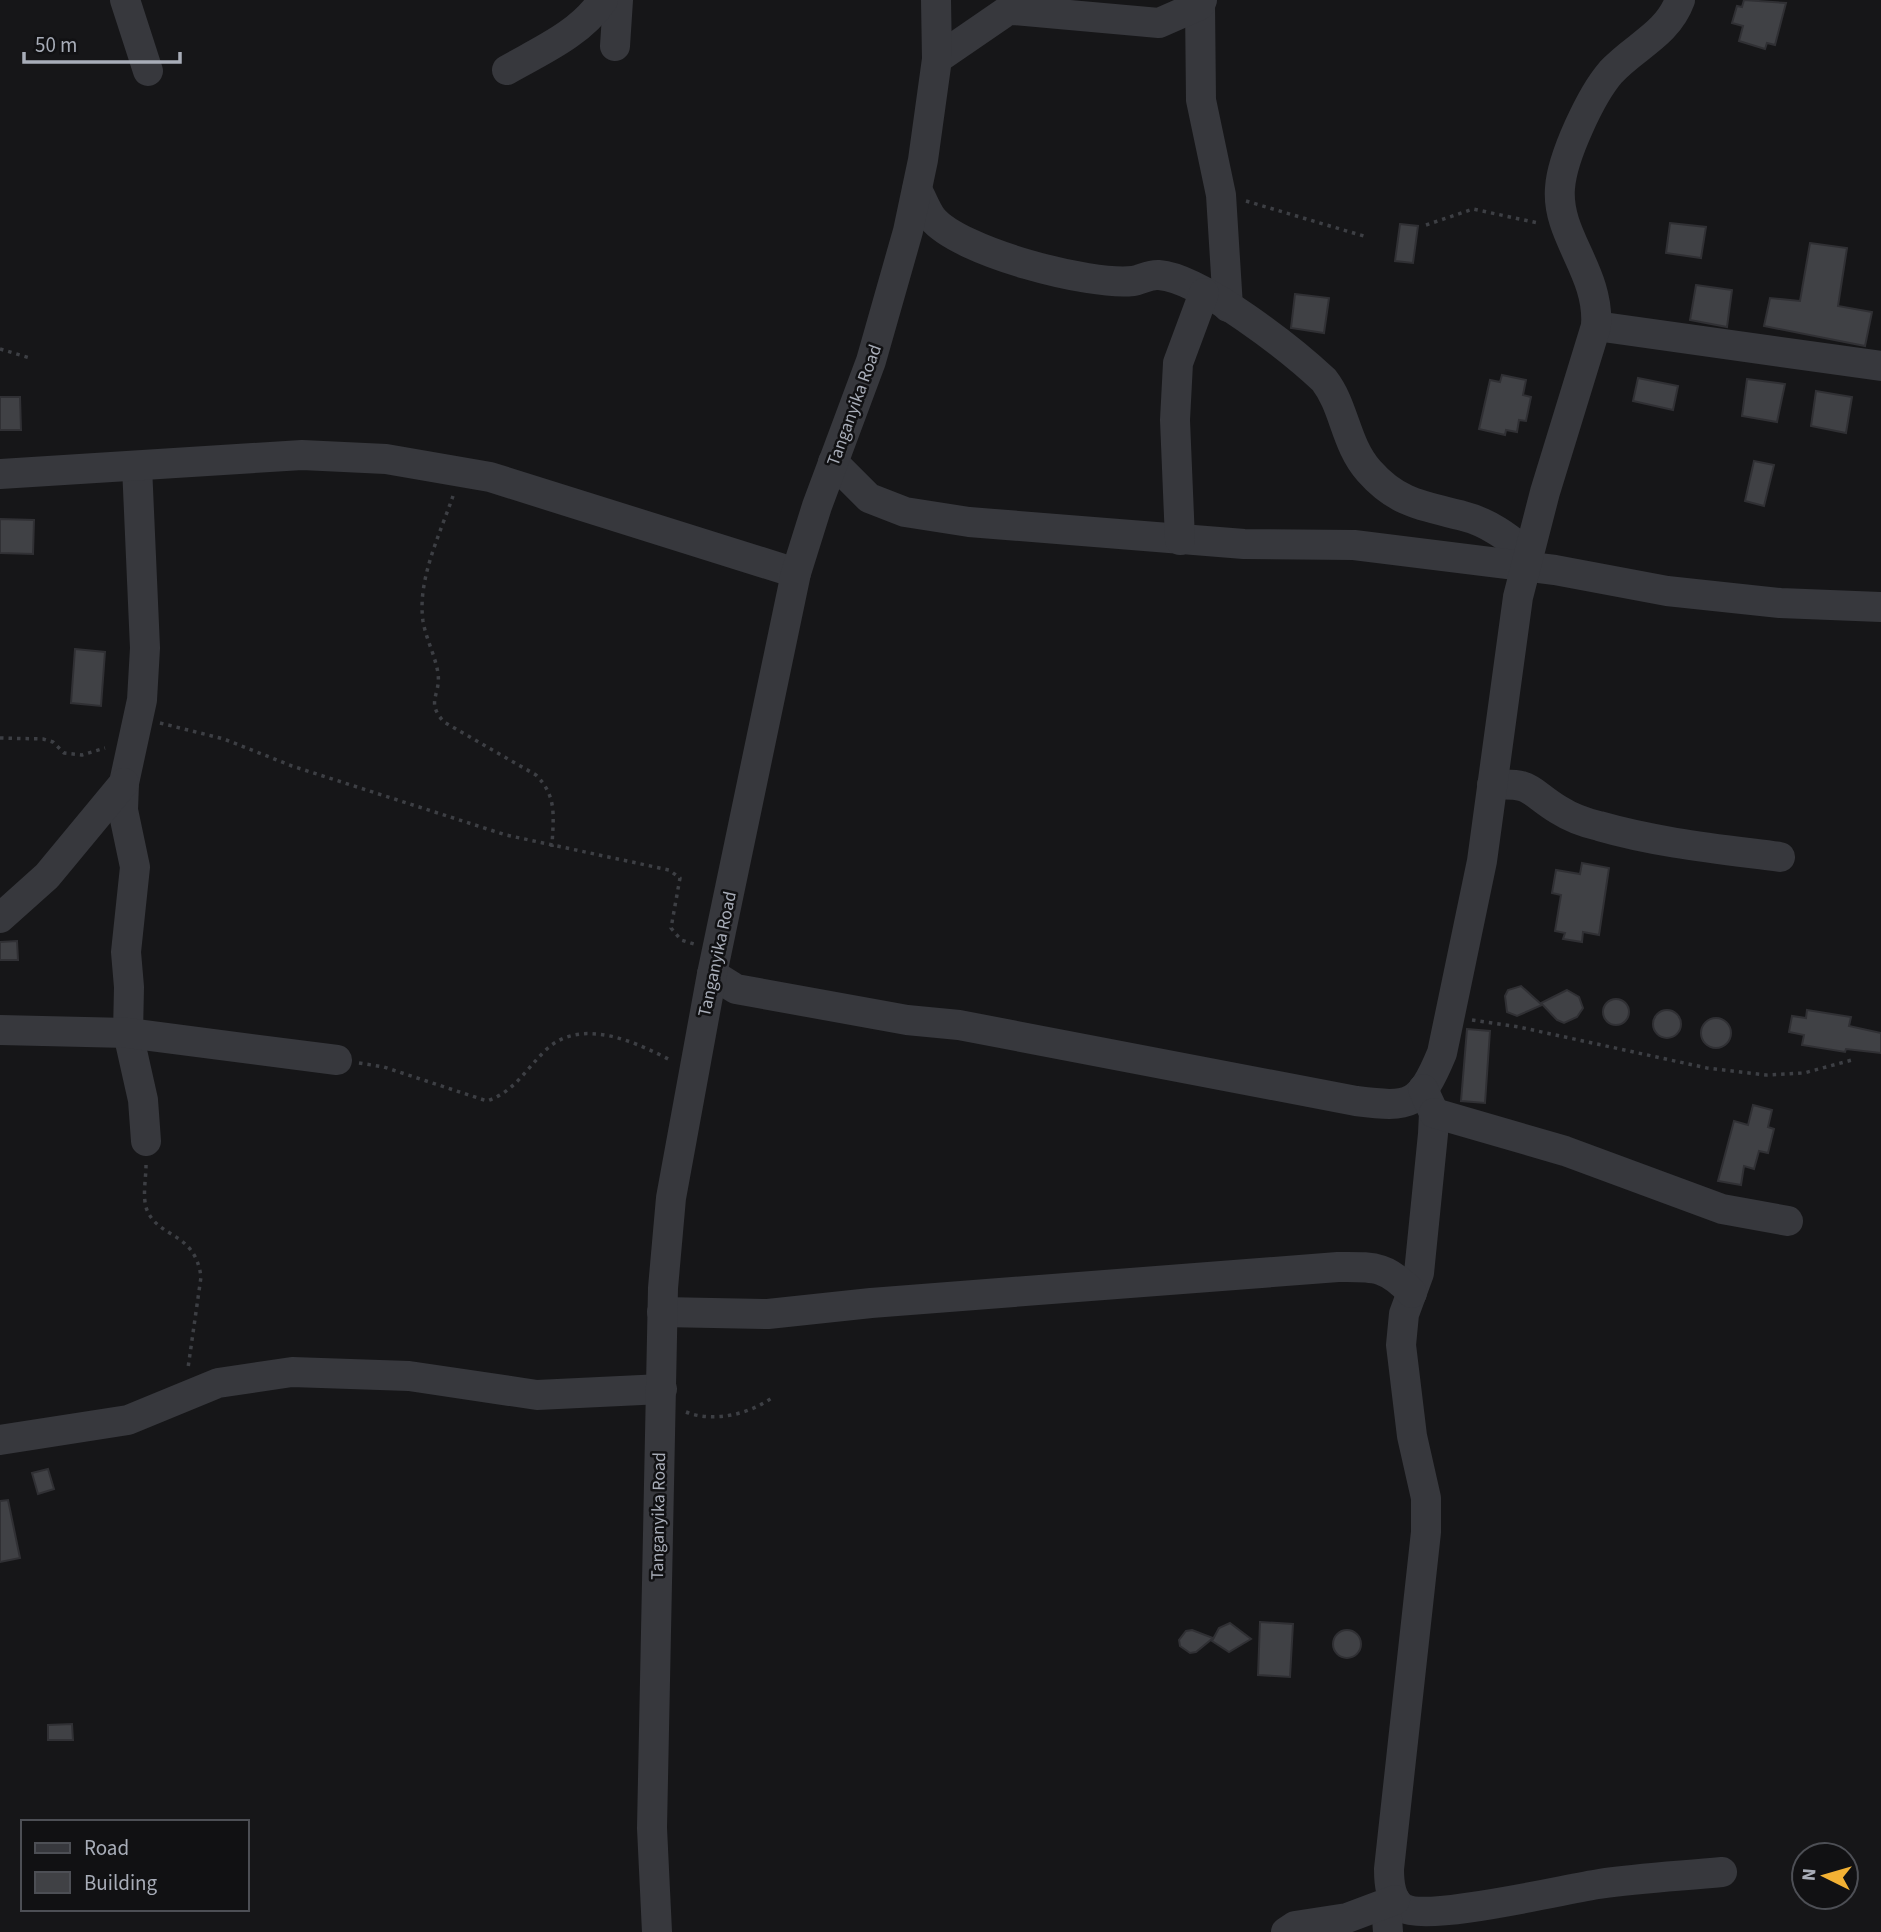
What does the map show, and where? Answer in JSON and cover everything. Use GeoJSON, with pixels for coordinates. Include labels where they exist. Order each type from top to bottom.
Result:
{"type":"FeatureCollection","features":[{"type":"Feature","properties":{"kind":"street"},"geometry":{"type":"LineString","coordinates":[[125,0],[148,71]]}},
{"type":"Feature","properties":{"kind":"street"},"geometry":{"type":"LineString","coordinates":[[507,70],[560,41],[596,10],[603,0]]}},
{"type":"Feature","properties":{"kind":"street"},"geometry":{"type":"LineString","coordinates":[[615,46],[618,0]]}},
{"type":"Feature","properties":{"kind":"street","name":"Tanganyika Road"},"geometry":{"type":"LineString","coordinates":[[657,1932],[652,1828],[662,1312],[671,1198],[712,974],[796,573],[893,288],[917,190],[937,59],[936,0]]}},
{"type":"Feature","properties":{"kind":"street"},"geometry":{"type":"LineString","coordinates":[[1390,1912],[1389,1870],[1418,1620],[1426,1520],[1426,1498],[1412,1436],[1401,1345],[1404,1314],[1419,1273],[1428,1101],[1442,1053],[1482,860],[1511,640],[1527,559],[1596,326],[1592,290],[1562,214],[1559,191],[1564,167],[1601,86],[1613,70],[1667,26],[1680,0]]}},
{"type":"Feature","properties":{"kind":"street"},"geometry":{"type":"LineString","coordinates":[[937,59],[1014,10],[1159,23],[1201,2],[1201,100],[1221,195],[1216,300],[1178,363],[1175,420],[1180,540]]}},
{"type":"Feature","properties":{"kind":"street"},"geometry":{"type":"LineString","coordinates":[[917,190],[933,219],[987,250],[1060,274],[1132,281],[1158,275],[1216,300],[1324,380],[1333,391],[1360,460],[1389,489],[1429,510],[1482,523],[1527,559]]}},
{"type":"Feature","properties":{"kind":"street"},"geometry":{"type":"LineString","coordinates":[[1596,326],[1881,366]]}},
{"type":"Feature","properties":{"kind":"street"},"geometry":{"type":"LineString","coordinates":[[0,474],[302,455],[386,459],[461,470],[517,484],[796,573]]}},
{"type":"Feature","properties":{"kind":"street"},"geometry":{"type":"LineString","coordinates":[[833,462],[869,498],[905,512],[970,522],[1180,540],[1354,545],[1527,559],[1667,591],[1780,603],[1881,607]]}},
{"type":"Feature","properties":{"kind":"street"},"geometry":{"type":"LineString","coordinates":[[137,466],[145,648],[136,728],[124,783],[123,810],[135,867],[126,952],[129,987],[128,1033],[143,1100],[146,1141]]}},
{"type":"Feature","properties":{"kind":"street"},"geometry":{"type":"LineString","coordinates":[[0,918],[47,876],[124,783]]}},
{"type":"Feature","properties":{"kind":"street"},"geometry":{"type":"LineString","coordinates":[[1492,785],[1514,783],[1527,786],[1559,811],[1596,826],[1656,840],[1780,856]]}},
{"type":"Feature","properties":{"kind":"street"},"geometry":{"type":"LineString","coordinates":[[712,974],[736,989],[907,1020],[959,1025],[1356,1101],[1394,1106],[1413,1100],[1428,1101],[1722,1209],[1788,1222]]}},
{"type":"Feature","properties":{"kind":"street"},"geometry":{"type":"LineString","coordinates":[[0,1030],[128,1033],[337,1060]]}},
{"type":"Feature","properties":{"kind":"street"},"geometry":{"type":"LineString","coordinates":[[662,1312],[768,1314],[871,1303],[1351,1267],[1377,1267],[1397,1277],[1412,1293]]}},
{"type":"Feature","properties":{"kind":"street"},"geometry":{"type":"LineString","coordinates":[[0,1440],[128,1420],[180,1401],[218,1383],[292,1372],[408,1376],[537,1395],[661,1396]]}},
{"type":"Feature","properties":{"kind":"street"},"geometry":{"type":"LineString","coordinates":[[1286,1932],[1295,1926],[1404,1909],[1459,1909],[1600,1884],[1722,1872]]}},
{"type":"Feature","properties":{"kind":"path"},"geometry":{"type":"LineString","coordinates":[[1221,195],[1298,214],[1367,237]]}},
{"type":"Feature","properties":{"kind":"path"},"geometry":{"type":"LineString","coordinates":[[1426,225],[1461,211],[1474,209],[1514,215],[1545,227]]}},
{"type":"Feature","properties":{"kind":"path"},"geometry":{"type":"LineString","coordinates":[[0,348],[30,358]]}},
{"type":"Feature","properties":{"kind":"path"},"geometry":{"type":"LineString","coordinates":[[461,470],[430,564],[421,605],[423,624],[439,685],[433,702],[434,711],[444,722],[536,775],[548,787],[554,802],[552,847]]}},
{"type":"Feature","properties":{"kind":"path"},"geometry":{"type":"LineString","coordinates":[[0,738],[43,739],[53,742],[64,753],[82,755],[136,728],[224,739],[292,766],[461,821],[552,847],[677,873],[680,886],[671,919],[674,934],[696,944],[720,939]]}},
{"type":"Feature","properties":{"kind":"path"},"geometry":{"type":"LineString","coordinates":[[1449,1017],[1519,1027],[1707,1068],[1766,1075],[1804,1073],[1852,1060]]}},
{"type":"Feature","properties":{"kind":"path"},"geometry":{"type":"LineString","coordinates":[[337,1060],[384,1066],[487,1101],[504,1096],[549,1047],[574,1035],[614,1037],[651,1050],[693,1072]]}},
{"type":"Feature","properties":{"kind":"path"},"geometry":{"type":"LineString","coordinates":[[146,1141],[144,1201],[147,1210],[150,1217],[197,1256],[201,1278],[180,1401]]}},
{"type":"Feature","properties":{"kind":"path"},"geometry":{"type":"LineString","coordinates":[[661,1396],[694,1416],[720,1416],[759,1407],[773,1397]]}},
{"type":"Feature","properties":{"kind":"building"},"geometry":{"type":"Polygon","coordinates":[[[1744,0],[1786,3],[1775,45],[1767,43],[1765,49],[1739,41],[1743,26],[1732,23],[1737,6],[1742,7],[1744,0]]]}},
{"type":"Feature","properties":{"kind":"building"},"geometry":{"type":"Polygon","coordinates":[[[1670,223],[1706,227],[1701,258],[1666,253],[1670,223]]]}},
{"type":"Feature","properties":{"kind":"building"},"geometry":{"type":"Polygon","coordinates":[[[1400,224],[1418,226],[1413,263],[1395,261],[1400,224]]]}},
{"type":"Feature","properties":{"kind":"building"},"geometry":{"type":"Polygon","coordinates":[[[1810,243],[1847,248],[1838,306],[1872,312],[1865,346],[1764,326],[1770,298],[1800,301],[1810,243]]]}},
{"type":"Feature","properties":{"kind":"building"},"geometry":{"type":"Polygon","coordinates":[[[1696,285],[1732,290],[1727,327],[1690,320],[1696,285]]]}},
{"type":"Feature","properties":{"kind":"building"},"geometry":{"type":"Polygon","coordinates":[[[1295,294],[1329,298],[1324,333],[1291,328],[1295,294]]]}},
{"type":"Feature","properties":{"kind":"building"},"geometry":{"type":"Polygon","coordinates":[[[1502,375],[1526,380],[1523,395],[1531,397],[1526,421],[1519,420],[1517,432],[1506,430],[1505,435],[1479,429],[1490,380],[1500,382],[1502,375]]]}},
{"type":"Feature","properties":{"kind":"building"},"geometry":{"type":"Polygon","coordinates":[[[1638,378],[1678,386],[1673,410],[1633,401],[1638,378]]]}},
{"type":"Feature","properties":{"kind":"building"},"geometry":{"type":"Polygon","coordinates":[[[1747,379],[1785,384],[1777,422],[1742,416],[1747,379]]]}},
{"type":"Feature","properties":{"kind":"building"},"geometry":{"type":"Polygon","coordinates":[[[1816,391],[1852,397],[1846,433],[1811,426],[1816,391]]]}},
{"type":"Feature","properties":{"kind":"building"},"geometry":{"type":"Polygon","coordinates":[[[0,397],[20,397],[21,430],[0,430],[0,397]]]}},
{"type":"Feature","properties":{"kind":"building"},"geometry":{"type":"Polygon","coordinates":[[[1754,461],[1774,465],[1764,506],[1745,501],[1754,461]]]}},
{"type":"Feature","properties":{"kind":"building"},"geometry":{"type":"Polygon","coordinates":[[[0,519],[34,520],[33,554],[0,553],[0,519]]]}},
{"type":"Feature","properties":{"kind":"building"},"geometry":{"type":"Polygon","coordinates":[[[75,649],[105,652],[101,706],[71,703],[75,649]]]}},
{"type":"Feature","properties":{"kind":"building"},"geometry":{"type":"Polygon","coordinates":[[[1582,863],[1609,868],[1599,935],[1583,932],[1582,942],[1563,939],[1565,933],[1555,931],[1561,895],[1552,893],[1556,870],[1580,874],[1582,863]]]}},
{"type":"Feature","properties":{"kind":"building"},"geometry":{"type":"Polygon","coordinates":[[[17,941],[18,960],[0,960],[0,942],[17,941]]]}},
{"type":"Feature","properties":{"kind":"building"},"geometry":{"type":"Polygon","coordinates":[[[1521,986],[1542,1005],[1517,1016],[1507,1012],[1505,996],[1508,990],[1521,986]]]}},
{"type":"Feature","properties":{"kind":"building"},"geometry":{"type":"Polygon","coordinates":[[[1567,990],[1579,997],[1583,1008],[1577,1017],[1564,1023],[1557,1020],[1541,1003],[1567,990]]]}},
{"type":"Feature","properties":{"kind":"building"},"geometry":{"type":"Polygon","coordinates":[[[1616,999],[1625,1003],[1629,1012],[1625,1021],[1616,1025],[1607,1021],[1603,1012],[1607,1003],[1616,999]]]}},
{"type":"Feature","properties":{"kind":"building"},"geometry":{"type":"Polygon","coordinates":[[[1667,1010],[1677,1014],[1681,1024],[1677,1034],[1667,1038],[1657,1034],[1653,1024],[1657,1014],[1667,1010]]]}},
{"type":"Feature","properties":{"kind":"building"},"geometry":{"type":"Polygon","coordinates":[[[1807,1010],[1851,1017],[1849,1026],[1881,1033],[1881,1053],[1846,1049],[1845,1052],[1802,1045],[1804,1035],[1789,1032],[1792,1016],[1806,1018],[1807,1010]]]}},
{"type":"Feature","properties":{"kind":"building"},"geometry":{"type":"Polygon","coordinates":[[[1716,1018],[1722,1019],[1730,1027],[1730,1039],[1722,1047],[1716,1048],[1710,1047],[1702,1039],[1701,1033],[1702,1027],[1710,1019],[1716,1018]]]}},
{"type":"Feature","properties":{"kind":"building"},"geometry":{"type":"Polygon","coordinates":[[[1467,1029],[1490,1031],[1485,1103],[1461,1101],[1467,1029]]]}},
{"type":"Feature","properties":{"kind":"building"},"geometry":{"type":"Polygon","coordinates":[[[1753,1105],[1772,1110],[1768,1127],[1774,1129],[1768,1153],[1759,1151],[1754,1169],[1744,1166],[1741,1185],[1718,1181],[1734,1121],[1748,1125],[1753,1105]]]}},
{"type":"Feature","properties":{"kind":"building"},"geometry":{"type":"Polygon","coordinates":[[[48,1469],[54,1489],[38,1494],[32,1473],[48,1469]]]}},
{"type":"Feature","properties":{"kind":"building"},"geometry":{"type":"Polygon","coordinates":[[[8,1500],[20,1558],[0,1562],[0,1501],[8,1500]]]}},
{"type":"Feature","properties":{"kind":"building"},"geometry":{"type":"Polygon","coordinates":[[[1260,1622],[1293,1624],[1290,1677],[1258,1675],[1260,1622]]]}},
{"type":"Feature","properties":{"kind":"building"},"geometry":{"type":"Polygon","coordinates":[[[1230,1623],[1251,1639],[1229,1652],[1212,1641],[1219,1628],[1230,1623]]]}},
{"type":"Feature","properties":{"kind":"building"},"geometry":{"type":"Polygon","coordinates":[[[1192,1630],[1213,1638],[1196,1652],[1190,1653],[1180,1646],[1179,1640],[1186,1631],[1192,1630]]]}},
{"type":"Feature","properties":{"kind":"building"},"geometry":{"type":"Polygon","coordinates":[[[1347,1630],[1357,1634],[1361,1644],[1357,1654],[1347,1658],[1337,1654],[1333,1644],[1337,1634],[1347,1630]]]}},
{"type":"Feature","properties":{"kind":"building"},"geometry":{"type":"Polygon","coordinates":[[[72,1724],[73,1740],[48,1740],[48,1725],[72,1724]]]}}]}
